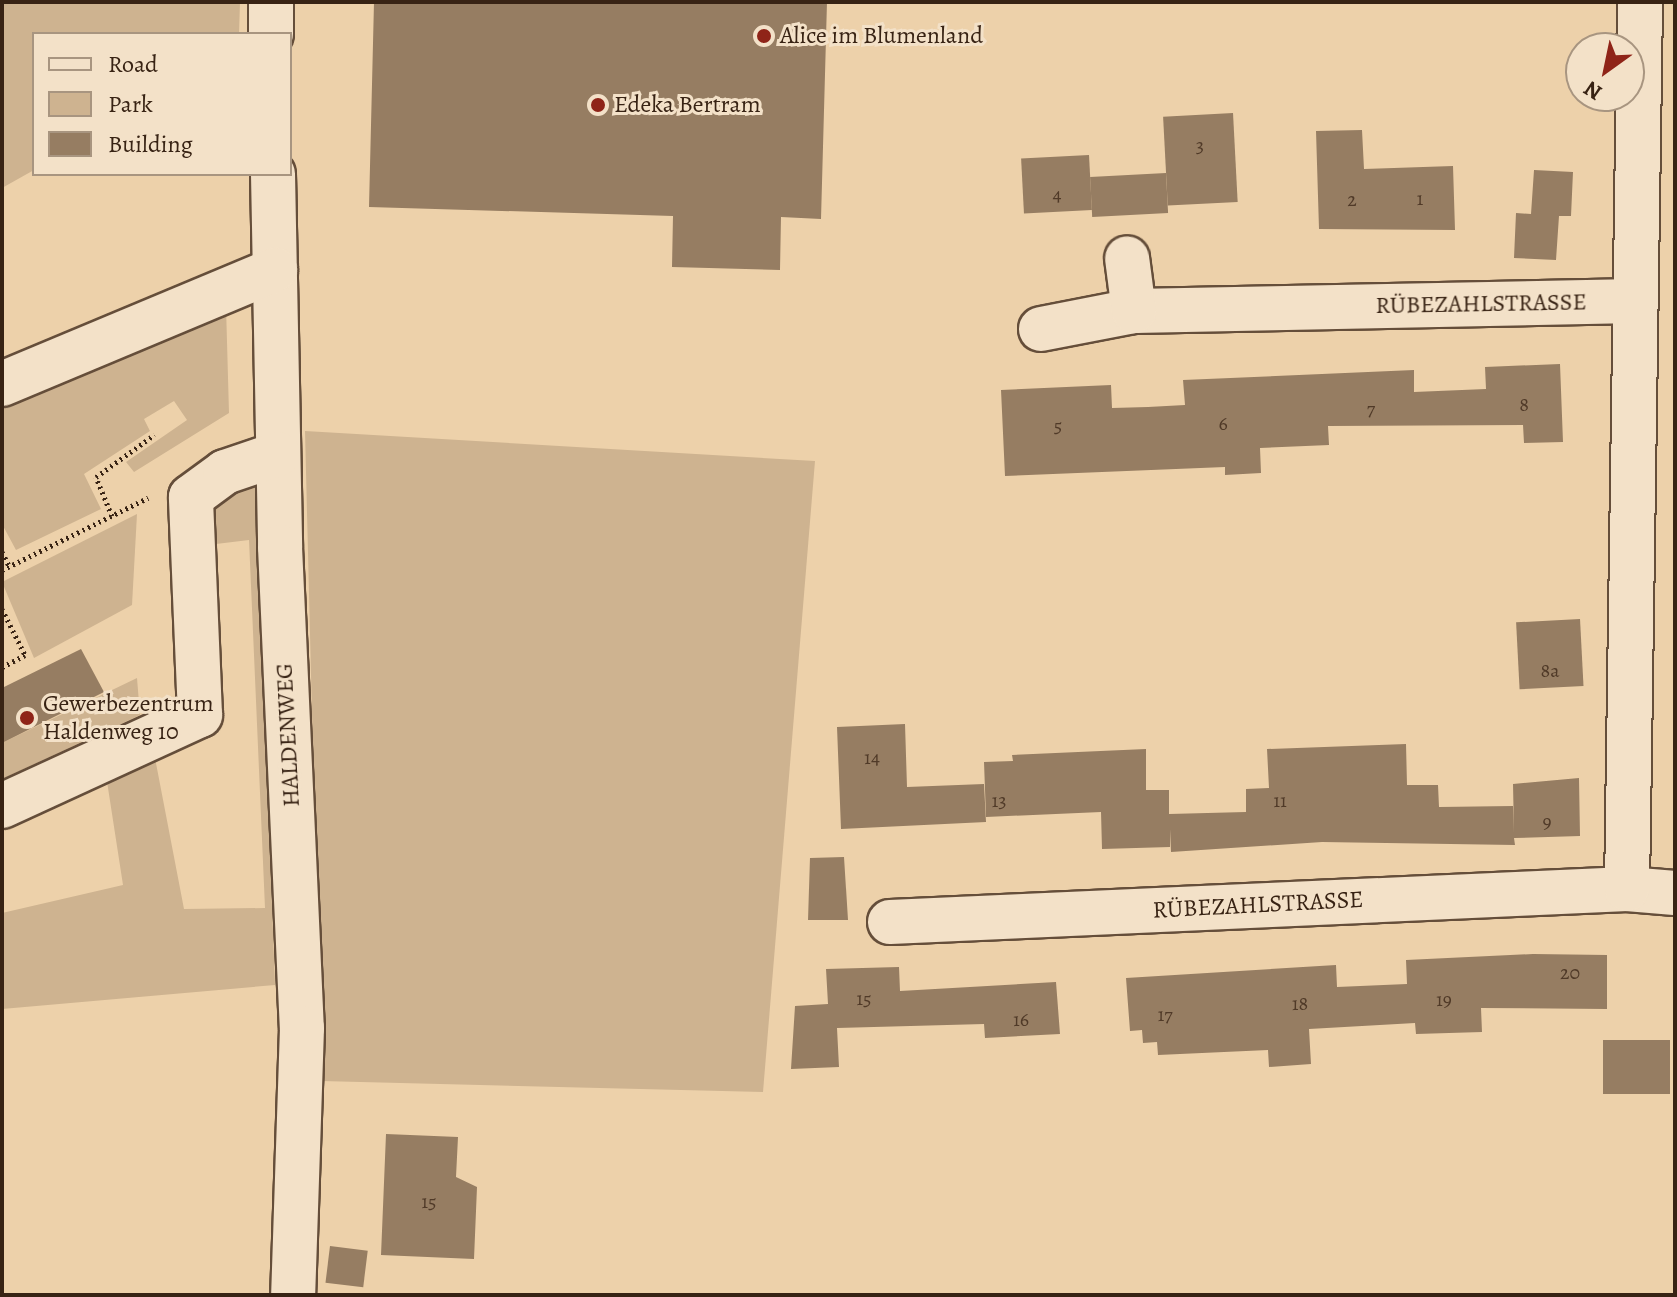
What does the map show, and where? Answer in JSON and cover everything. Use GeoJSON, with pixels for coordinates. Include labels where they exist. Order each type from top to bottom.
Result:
{"type":"FeatureCollection","features":[{"type":"Feature","properties":{"kind":"street"},"geometry":{"type":"LineString","coordinates":[[271,2],[271,32]]}},
{"type":"Feature","properties":{"kind":"street"},"geometry":{"type":"LineString","coordinates":[[1627,889],[1640,2]]}},
{"type":"Feature","properties":{"kind":"street","name":"HALDENWEG"},"geometry":{"type":"LineString","coordinates":[[273,176],[278,454],[302,1028],[293,1295]]}},
{"type":"Feature","properties":{"kind":"street"},"geometry":{"type":"LineString","coordinates":[[1127,258],[1134,311]]}},
{"type":"Feature","properties":{"kind":"street"},"geometry":{"type":"LineString","coordinates":[[2,384],[275,270]]}},
{"type":"Feature","properties":{"kind":"street","name":"RÜBEZAHLSTRASSE"},"geometry":{"type":"LineString","coordinates":[[1041,329],[1134,311],[1636,301]]}},
{"type":"Feature","properties":{"kind":"street"},"geometry":{"type":"LineString","coordinates":[[2,806],[200,715],[191,497],[225,472],[278,454]]}},
{"type":"Feature","properties":{"kind":"street","name":"RÜBEZAHLSTRASSE"},"geometry":{"type":"LineString","coordinates":[[890,922],[1627,889],[1675,893]]}},
{"type":"Feature","properties":{"kind":"path"},"geometry":{"type":"LineString","coordinates":[[112,516],[96,477],[154,435]]}},
{"type":"Feature","properties":{"kind":"path"},"geometry":{"type":"LineString","coordinates":[[2,570],[156,493],[191,497]]}},
{"type":"Feature","properties":{"kind":"path"},"geometry":{"type":"LineString","coordinates":[[2,552],[9,566]]}},
{"type":"Feature","properties":{"kind":"path"},"geometry":{"type":"LineString","coordinates":[[2,609],[25,655],[2,667]]}},
{"type":"Feature","properties":{"kind":"green space"},"geometry":{"type":"Polygon","coordinates":[[[2,2],[240,2],[239,32],[32,32],[32,171],[2,188],[2,2]]]}},
{"type":"Feature","properties":{"kind":"green space"},"geometry":{"type":"Polygon","coordinates":[[[226,306],[229,413],[134,472],[126,462],[187,420],[174,401],[144,419],[150,431],[84,474],[101,509],[16,550],[2,524],[2,397],[226,306]]]}},
{"type":"Feature","properties":{"kind":"green space"},"geometry":{"type":"Polygon","coordinates":[[[305,431],[815,461],[763,1092],[321,1081],[305,431]]]}},
{"type":"Feature","properties":{"kind":"green space"},"geometry":{"type":"Polygon","coordinates":[[[256,478],[275,985],[2,1009],[2,913],[123,885],[106,775],[155,758],[184,909],[265,908],[249,540],[216,544],[206,537],[212,509],[256,478]]]}},
{"type":"Feature","properties":{"kind":"green space"},"geometry":{"type":"Polygon","coordinates":[[[137,514],[132,605],[34,658],[2,582],[137,514]]]}},
{"type":"Feature","properties":{"kind":"green space"},"geometry":{"type":"Polygon","coordinates":[[[137,678],[140,715],[2,779],[2,743],[137,678]]]}},
{"type":"Feature","properties":{"kind":"building","name":"Edeka Bertram"},"geometry":{"type":"Polygon","coordinates":[[[374,2],[827,2],[821,219],[781,217],[780,270],[672,267],[673,216],[369,207],[374,2]]]}},
{"type":"Feature","properties":{"kind":"building"},"geometry":{"type":"Polygon","coordinates":[[[1233,113],[1238,202],[1168,206],[1163,117],[1233,113]]]}},
{"type":"Feature","properties":{"kind":"building"},"geometry":{"type":"Polygon","coordinates":[[[1362,130],[1364,169],[1453,166],[1455,230],[1319,229],[1316,131],[1362,130]]]}},
{"type":"Feature","properties":{"kind":"building"},"geometry":{"type":"Polygon","coordinates":[[[1089,155],[1092,210],[1024,213],[1021,159],[1089,155]]]}},
{"type":"Feature","properties":{"kind":"building"},"geometry":{"type":"Polygon","coordinates":[[[1534,170],[1573,172],[1571,216],[1559,216],[1556,260],[1514,258],[1516,213],[1531,214],[1534,170]]]}},
{"type":"Feature","properties":{"kind":"building"},"geometry":{"type":"Polygon","coordinates":[[[1166,173],[1168,213],[1092,217],[1090,177],[1166,173]]]}},
{"type":"Feature","properties":{"kind":"building"},"geometry":{"type":"Polygon","coordinates":[[[1560,364],[1563,442],[1524,443],[1523,425],[1328,426],[1329,445],[1260,448],[1261,473],[1225,475],[1225,467],[1005,476],[1001,390],[1111,385],[1112,408],[1148,407],[1185,405],[1183,380],[1414,370],[1414,392],[1486,389],[1485,367],[1560,364]]]}},
{"type":"Feature","properties":{"kind":"building"},"geometry":{"type":"Polygon","coordinates":[[[1580,619],[1584,686],[1520,689],[1516,622],[1580,619]]]}},
{"type":"Feature","properties":{"kind":"building","name":"Gewerbezentrum Haldenweg 10"},"geometry":{"type":"Polygon","coordinates":[[[81,649],[104,692],[2,743],[2,688],[81,649]]]}},
{"type":"Feature","properties":{"kind":"building"},"geometry":{"type":"Polygon","coordinates":[[[905,724],[907,787],[984,784],[986,822],[841,829],[837,727],[905,724]]]}},
{"type":"Feature","properties":{"kind":"building"},"geometry":{"type":"Polygon","coordinates":[[[1406,744],[1407,785],[1438,785],[1439,807],[1513,806],[1514,833],[1513,784],[1579,778],[1580,836],[1514,838],[1515,845],[1322,842],[1171,852],[1170,829],[1170,847],[1102,849],[1101,812],[986,817],[984,762],[1013,761],[1012,755],[1146,749],[1146,790],[1169,790],[1169,814],[1246,812],[1246,789],[1269,788],[1267,749],[1406,744]]]}},
{"type":"Feature","properties":{"kind":"building"},"geometry":{"type":"Polygon","coordinates":[[[844,857],[848,920],[808,920],[810,858],[844,857]]]}},
{"type":"Feature","properties":{"kind":"building"},"geometry":{"type":"Polygon","coordinates":[[[1533,954],[1607,955],[1607,1009],[1481,1008],[1482,1032],[1416,1034],[1415,1023],[1309,1029],[1311,1064],[1269,1067],[1268,1050],[1158,1055],[1157,1042],[1143,1043],[1142,1030],[1130,1031],[1126,978],[1336,965],[1337,987],[1407,984],[1406,960],[1533,954]]]}},
{"type":"Feature","properties":{"kind":"building"},"geometry":{"type":"Polygon","coordinates":[[[899,967],[900,991],[1056,982],[1060,1034],[985,1038],[984,1024],[837,1028],[839,1067],[791,1069],[795,1006],[828,1004],[826,969],[899,967]]]}},
{"type":"Feature","properties":{"kind":"building"},"geometry":{"type":"Polygon","coordinates":[[[1603,1040],[1670,1040],[1670,1094],[1603,1094],[1603,1040]]]}},
{"type":"Feature","properties":{"kind":"building"},"geometry":{"type":"Polygon","coordinates":[[[386,1134],[458,1137],[456,1177],[477,1187],[474,1259],[381,1255],[386,1134]]]}},
{"type":"Feature","properties":{"kind":"building"},"geometry":{"type":"Polygon","coordinates":[[[330,1246],[368,1251],[363,1287],[325,1283],[330,1246]]]}},
{"type":"Feature","properties":{"kind":"place","name":"Alice im Blumenland"},"geometry":{"type":"Point","coordinates":[764,36]}},
{"type":"Feature","properties":{"kind":"place","name":"Edeka Bertram"},"geometry":{"type":"Point","coordinates":[598,105]}},
{"type":"Feature","properties":{"kind":"place","name":"Gewerbezentrum Haldenweg 10"},"geometry":{"type":"Point","coordinates":[27,718]}}]}
